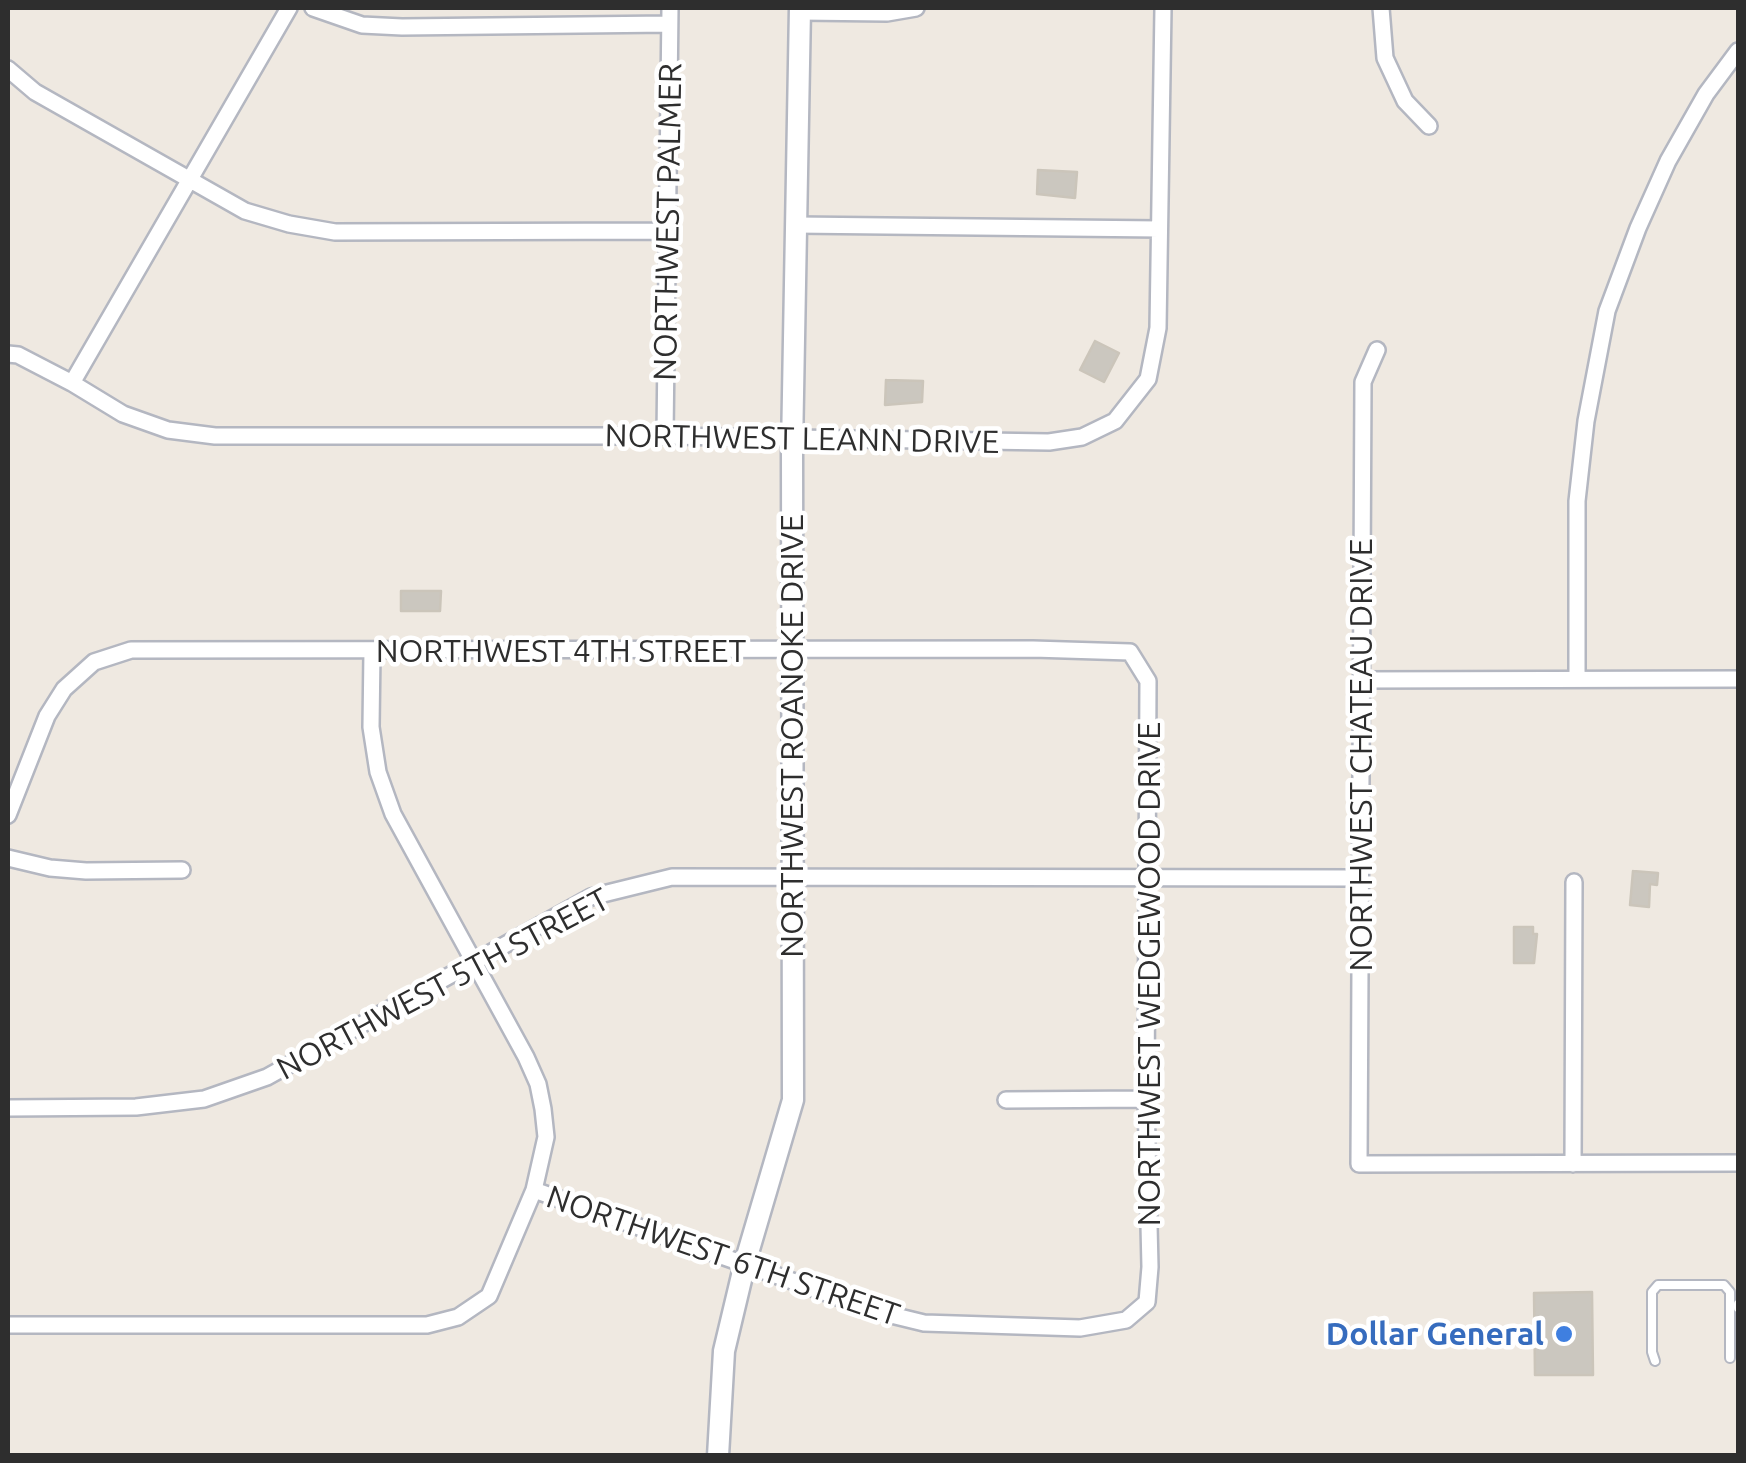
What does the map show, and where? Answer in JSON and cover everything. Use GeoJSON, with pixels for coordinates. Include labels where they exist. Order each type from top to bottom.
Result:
{"type":"FeatureCollection","features":[{"type":"Feature","properties":{"kind":"street"},"geometry":{"type":"LineString","coordinates":[[72,382],[289,8]]}},
{"type":"Feature","properties":{"kind":"street"},"geometry":{"type":"LineString","coordinates":[[312,8],[362,25],[402,27],[670,16]]}},
{"type":"Feature","properties":{"kind":"street"},"geometry":{"type":"LineString","coordinates":[[800,10],[887,14],[916,8]]}},
{"type":"Feature","properties":{"kind":"street","name":"NORTHWEST LEANN DRIVE"},"geometry":{"type":"LineString","coordinates":[[8,354],[18,355],[72,382],[123,414],[168,430],[216,436],[666,436],[1049,442],[1082,438],[1115,421],[1148,379],[1158,328],[1163,8]]}},
{"type":"Feature","properties":{"kind":"street"},"geometry":{"type":"LineString","coordinates":[[1380,8],[1385,58],[1404,101],[1429,126]]}},
{"type":"Feature","properties":{"kind":"street","name":"NORTHWEST ROANOKE DRIVE"},"geometry":{"type":"LineString","coordinates":[[718,1456],[724,1351],[745,1262],[793,1100],[792,437],[800,10]]}},
{"type":"Feature","properties":{"kind":"street","name":"NORTHWEST PALMER"},"geometry":{"type":"LineString","coordinates":[[666,436],[670,16]]}},
{"type":"Feature","properties":{"kind":"street"},"geometry":{"type":"LineString","coordinates":[[1577,679],[1577,501],[1586,421],[1607,311],[1668,161],[1706,94],[1738,52]]}},
{"type":"Feature","properties":{"kind":"street"},"geometry":{"type":"LineString","coordinates":[[8,69],[35,92],[245,212],[335,232],[668,231]]}},
{"type":"Feature","properties":{"kind":"street"},"geometry":{"type":"LineString","coordinates":[[795,225],[1159,228]]}},
{"type":"Feature","properties":{"kind":"street","name":"NORTHWEST CHATEAU DRIVE"},"geometry":{"type":"LineString","coordinates":[[1377,350],[1363,382],[1358,1164],[1573,1164]]}},
{"type":"Feature","properties":{"kind":"street","name":"NORTHWEST 4TH STREET"},"geometry":{"type":"LineString","coordinates":[[8,815],[47,716],[64,689],[94,662],[131,650],[1130,652]]}},
{"type":"Feature","properties":{"kind":"street"},"geometry":{"type":"LineString","coordinates":[[372,651],[371,727],[378,772],[393,814],[538,1084],[546,1136],[534,1190]]}},
{"type":"Feature","properties":{"kind":"street","name":"NORTHWEST WEDGEWOOD DRIVE"},"geometry":{"type":"LineString","coordinates":[[1130,652],[1148,681],[1147,1302]]}},
{"type":"Feature","properties":{"kind":"street"},"geometry":{"type":"LineString","coordinates":[[1361,680],[1738,680]]}},
{"type":"Feature","properties":{"kind":"street"},"geometry":{"type":"LineString","coordinates":[[8,858],[86,871],[182,870]]}},
{"type":"Feature","properties":{"kind":"street","name":"NORTHWEST 5TH STREET"},"geometry":{"type":"LineString","coordinates":[[8,1108],[136,1107],[204,1099],[267,1078],[591,898],[672,877],[1360,878]]}},
{"type":"Feature","properties":{"kind":"street"},"geometry":{"type":"LineString","coordinates":[[1574,882],[1573,1164],[1738,1163]]}},
{"type":"Feature","properties":{"kind":"street"},"geometry":{"type":"LineString","coordinates":[[1006,1100],[1146,1100]]}},
{"type":"Feature","properties":{"kind":"street","name":"NORTHWEST 6TH STREET"},"geometry":{"type":"LineString","coordinates":[[8,1324],[427,1325],[458,1316],[489,1296],[534,1190],[882,1313],[924,1323],[1080,1328],[1126,1320],[1147,1302]]}},
{"type":"Feature","properties":{"kind":"lane"},"geometry":{"type":"LineString","coordinates":[[1655,1361],[1652,1292],[1658,1285],[1724,1285],[1730,1292],[1730,1358]]}},
{"type":"Feature","properties":{"kind":"building"},"geometry":{"type":"Polygon","coordinates":[[[1038,170],[1077,172],[1075,198],[1037,194],[1038,170]]]}},
{"type":"Feature","properties":{"kind":"building"},"geometry":{"type":"Polygon","coordinates":[[[1095,341],[1119,353],[1104,382],[1080,370],[1095,341]]]}},
{"type":"Feature","properties":{"kind":"building"},"geometry":{"type":"Polygon","coordinates":[[[886,380],[923,381],[922,402],[885,405],[886,380]]]}},
{"type":"Feature","properties":{"kind":"building"},"geometry":{"type":"Polygon","coordinates":[[[401,591],[441,591],[440,611],[401,611],[401,591]]]}},
{"type":"Feature","properties":{"kind":"building"},"geometry":{"type":"Polygon","coordinates":[[[1633,871],[1658,873],[1657,885],[1650,884],[1649,907],[1630,905],[1633,871]]]}},
{"type":"Feature","properties":{"kind":"building"},"geometry":{"type":"Polygon","coordinates":[[[1514,927],[1533,927],[1533,934],[1537,934],[1534,963],[1514,963],[1514,927]]]}},
{"type":"Feature","properties":{"kind":"building","name":"Dollar General"},"geometry":{"type":"Polygon","coordinates":[[[1592,1292],[1593,1375],[1535,1375],[1534,1293],[1592,1292]]]}},
{"type":"Feature","properties":{"kind":"place","name":"Dollar General"},"geometry":{"type":"Point","coordinates":[1564,1334]}}]}
